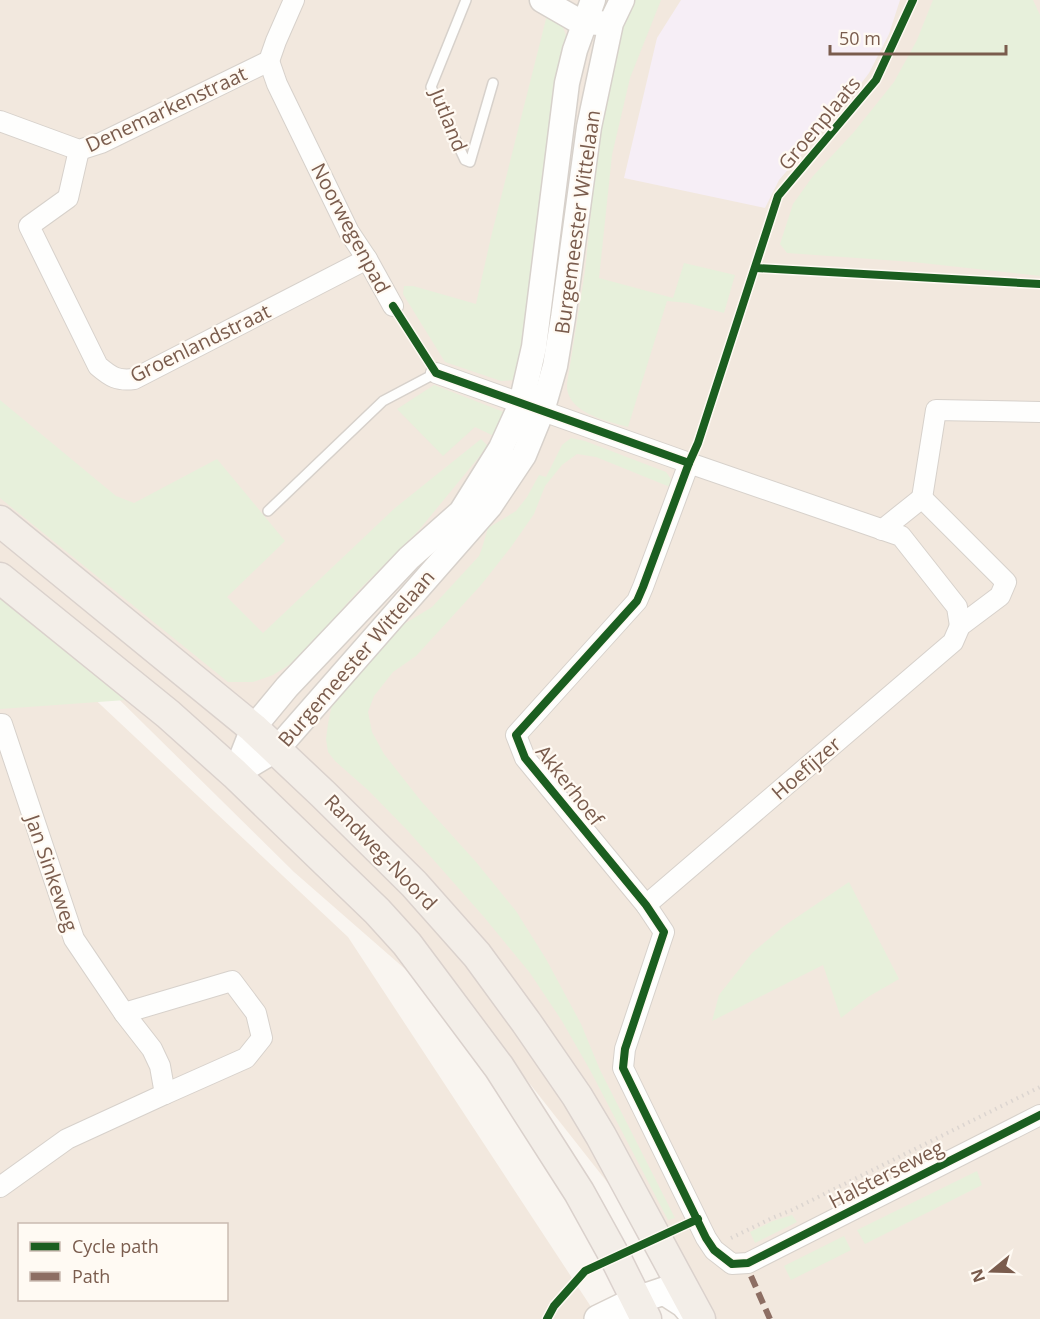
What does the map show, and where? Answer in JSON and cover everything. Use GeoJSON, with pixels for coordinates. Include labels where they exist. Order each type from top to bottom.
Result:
{"type":"FeatureCollection","features":[{"type":"Feature","properties":{"kind":"main road","name":"Randweg-Noord"},"geometry":{"type":"LineString","coordinates":[[0,521],[277,749],[370,838],[477,955],[577,1096],[670,1263],[698,1319]]}},
{"type":"Feature","properties":{"kind":"main road"},"geometry":{"type":"LineString","coordinates":[[0,578],[168,714],[235,774],[377,911],[407,944],[499,1067],[579,1192],[646,1313]]}},
{"type":"Feature","properties":{"kind":"main road"},"geometry":{"type":"LineString","coordinates":[[670,1263],[674,1288],[671,1296]]}},
{"type":"Feature","properties":{"kind":"main road"},"geometry":{"type":"LineString","coordinates":[[598,1319],[646,1313],[664,1291],[684,1304],[698,1319]]}},
{"type":"Feature","properties":{"kind":"street","name":"Denemarkenstraat"},"geometry":{"type":"LineString","coordinates":[[0,121],[79,150],[101,143],[269,61],[294,0]]}},
{"type":"Feature","properties":{"kind":"street"},"geometry":{"type":"LineString","coordinates":[[542,0],[575,19],[590,7],[611,23]]}},
{"type":"Feature","properties":{"kind":"street","name":"Burgemeester Wittelaan"},"geometry":{"type":"LineString","coordinates":[[235,774],[253,728],[286,687],[409,558],[461,512],[501,448],[532,407],[555,366],[589,127],[611,23],[622,0]]}},
{"type":"Feature","properties":{"kind":"street","name":"Burgemeester Wittelaan"},"geometry":{"type":"LineString","coordinates":[[235,774],[277,749],[490,506],[524,455],[532,407],[534,347],[567,83],[575,50],[590,7]]}},
{"type":"Feature","properties":{"kind":"street","name":"Noorwegenpad"},"geometry":{"type":"LineString","coordinates":[[269,61],[277,84],[349,232],[393,306]]}},
{"type":"Feature","properties":{"kind":"street","name":"Groenlandstraat"},"geometry":{"type":"LineString","coordinates":[[79,150],[68,198],[29,226],[98,366],[110,376],[123,380],[134,379],[367,259]]}},
{"type":"Feature","properties":{"kind":"street"},"geometry":{"type":"LineString","coordinates":[[436,373],[902,536],[957,607],[960,627]]}},
{"type":"Feature","properties":{"kind":"street"},"geometry":{"type":"LineString","coordinates":[[882,530],[922,498],[936,410],[1040,412]]}},
{"type":"Feature","properties":{"kind":"street","name":"Akkerhoef"},"geometry":{"type":"LineString","coordinates":[[689,463],[637,601],[516,735],[525,758],[646,905],[664,933],[625,1049],[623,1068],[714,1250]]}},
{"type":"Feature","properties":{"kind":"street","name":"Hoefijzer"},"geometry":{"type":"LineString","coordinates":[[646,905],[953,642],[960,627],[1000,596],[1006,582],[922,498]]}},
{"type":"Feature","properties":{"kind":"street","name":"Jan Sinkeweg"},"geometry":{"type":"LineString","coordinates":[[0,724],[2,724],[74,939],[124,1013],[152,1049],[160,1066],[165,1094]]}},
{"type":"Feature","properties":{"kind":"street"},"geometry":{"type":"LineString","coordinates":[[0,1187],[67,1139],[246,1058],[262,1038],[256,1013],[232,981],[124,1013]]}},
{"type":"Feature","properties":{"kind":"street","name":"Halsterseweg"},"geometry":{"type":"LineString","coordinates":[[714,1250],[732,1264],[748,1263],[1040,1115]]}},
{"type":"Feature","properties":{"kind":"lane","name":"Jutland"},"geometry":{"type":"LineString","coordinates":[[466,0],[431,87],[465,160],[470,162],[493,83]]}},
{"type":"Feature","properties":{"kind":"lane"},"geometry":{"type":"LineString","coordinates":[[268,511],[382,401],[436,373]]}},
{"type":"Feature","properties":{"kind":"path"},"geometry":{"type":"LineString","coordinates":[[714,1250],[742,1231],[792,1210],[1040,1087]]}},
{"type":"Feature","properties":{"kind":"shaded area"},"geometry":{"type":"Polygon","coordinates":[[[0,0],[1040,0],[1040,1319],[715,1319],[515,1065],[294,872],[0,582],[0,0]]]}},
{"type":"Feature","properties":{"kind":"shaded area"},"geometry":{"type":"Polygon","coordinates":[[[681,0],[900,0],[889,34],[869,73],[779,180],[765,208],[624,178],[657,38],[681,0]]]}},
{"type":"Feature","properties":{"kind":"shaded area"},"geometry":{"type":"Polygon","coordinates":[[[4,614],[348,937],[599,1319],[0,1319],[0,617],[4,614]]]}},
{"type":"Feature","properties":{"kind":"green space"},"geometry":{"type":"Polygon","coordinates":[[[635,0],[661,0],[630,78],[612,155],[599,278],[673,298],[684,263],[735,275],[724,313],[688,303],[667,301],[628,427],[585,412],[572,400],[567,384],[585,271],[599,133],[609,72],[624,24],[635,0]]]}},
{"type":"Feature","properties":{"kind":"green space"},"geometry":{"type":"Polygon","coordinates":[[[933,0],[1033,0],[1040,15],[1040,276],[913,262],[787,253],[780,244],[793,204],[813,176],[854,132],[894,82],[917,40],[933,0]]]}},
{"type":"Feature","properties":{"kind":"green space"},"geometry":{"type":"Polygon","coordinates":[[[548,11],[561,22],[568,41],[533,298],[516,380],[501,381],[445,362],[403,294],[404,286],[413,286],[476,304],[548,11]]]}},
{"type":"Feature","properties":{"kind":"green space"},"geometry":{"type":"Polygon","coordinates":[[[434,385],[509,414],[498,438],[475,427],[443,456],[397,409],[434,385]]]}},
{"type":"Feature","properties":{"kind":"green space"},"geometry":{"type":"Polygon","coordinates":[[[0,400],[116,496],[134,503],[217,459],[285,541],[227,597],[263,633],[395,508],[481,439],[488,446],[419,530],[357,592],[311,645],[289,665],[273,675],[253,682],[228,682],[0,498],[0,400]]]}},
{"type":"Feature","properties":{"kind":"green space"},"geometry":{"type":"Polygon","coordinates":[[[571,438],[585,441],[666,472],[671,479],[670,487],[596,457],[577,454],[562,465],[545,486],[534,514],[511,547],[481,585],[416,656],[393,672],[374,696],[368,712],[372,732],[384,754],[421,801],[516,911],[546,959],[581,1024],[600,1070],[675,1218],[668,1220],[590,1070],[562,1021],[530,973],[408,831],[369,791],[335,761],[328,752],[326,739],[332,704],[396,629],[432,607],[479,556],[488,528],[516,511],[539,475],[546,477],[562,445],[571,438]]]}},
{"type":"Feature","properties":{"kind":"green space"},"geometry":{"type":"Polygon","coordinates":[[[0,598],[126,700],[0,709],[0,598]]]}},
{"type":"Feature","properties":{"kind":"green space"},"geometry":{"type":"Polygon","coordinates":[[[849,882],[899,979],[868,997],[841,1018],[823,965],[712,1021],[719,995],[752,953],[784,926],[849,882]]]}},
{"type":"Feature","properties":{"kind":"green space"},"geometry":{"type":"Polygon","coordinates":[[[977,1171],[982,1185],[865,1244],[857,1230],[977,1171]]]}},
{"type":"Feature","properties":{"kind":"green space"},"geometry":{"type":"Polygon","coordinates":[[[792,1215],[797,1222],[755,1243],[750,1232],[792,1215]]]}},
{"type":"Feature","properties":{"kind":"green space"},"geometry":{"type":"Polygon","coordinates":[[[844,1236],[851,1250],[791,1280],[784,1266],[844,1236]]]}},
{"type":"Feature","properties":{"kind":"marked path"},"geometry":{"type":"LineString","coordinates":[[751,1276],[770,1319]]}},
{"type":"Feature","properties":{"kind":"cycle path","name":"Groenplaats"},"geometry":{"type":"LineString","coordinates":[[689,463],[698,443],[778,196],[876,80],[913,0]]}},
{"type":"Feature","properties":{"kind":"cycle path"},"geometry":{"type":"LineString","coordinates":[[756,268],[1040,284]]}},
{"type":"Feature","properties":{"kind":"cycle path"},"geometry":{"type":"LineString","coordinates":[[393,306],[436,373],[689,463],[637,601],[516,735],[525,758],[646,905],[664,932],[625,1049],[623,1068],[714,1250],[732,1264],[748,1263],[1040,1115]]}},
{"type":"Feature","properties":{"kind":"cycle path"},"geometry":{"type":"LineString","coordinates":[[547,1319],[554,1306],[585,1271],[698,1219]]}}]}
